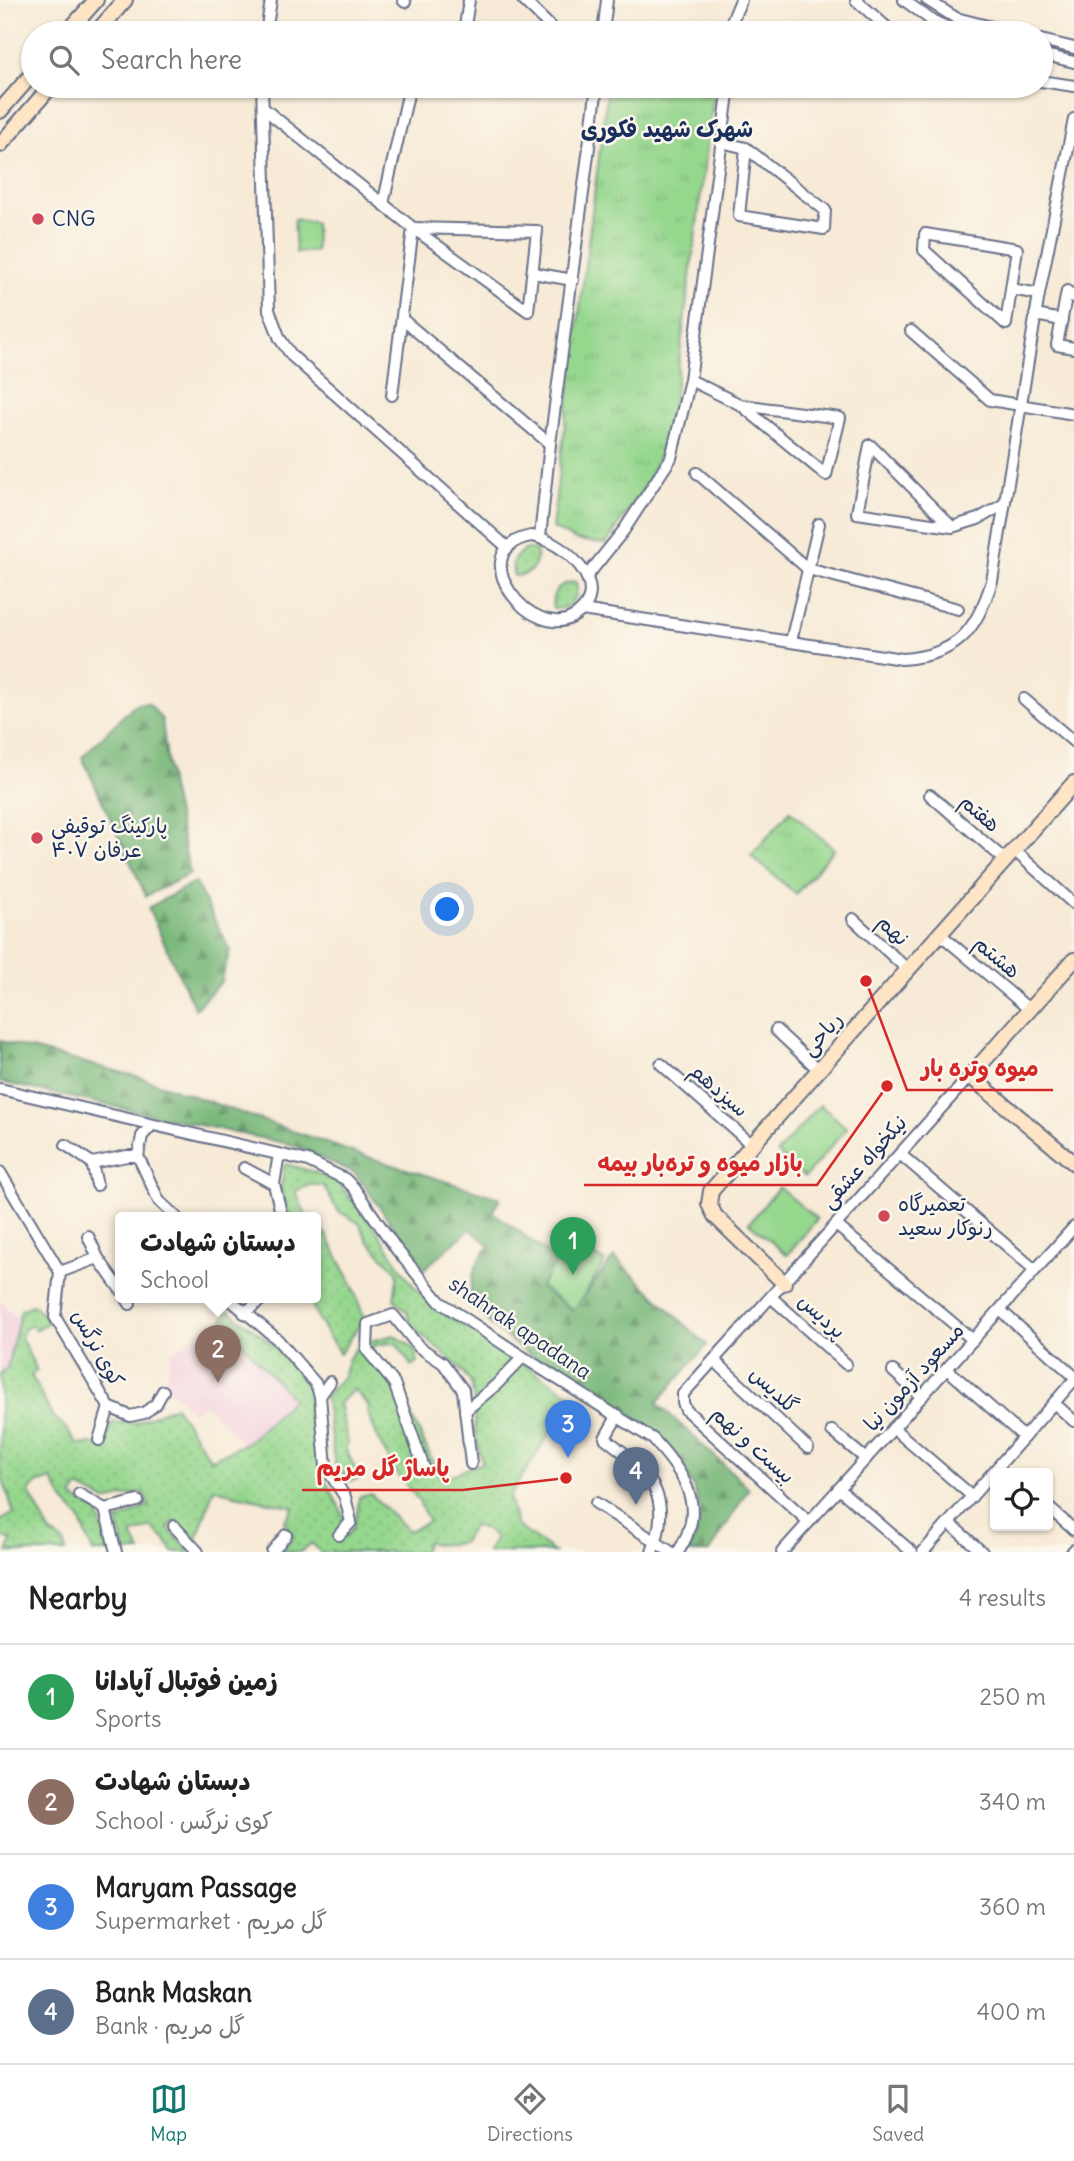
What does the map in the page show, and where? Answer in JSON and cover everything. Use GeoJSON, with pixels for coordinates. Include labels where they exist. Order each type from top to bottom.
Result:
{"type":"FeatureCollection","features":[{"type":"Feature","properties":{"kind":"street"},"geometry":{"type":"LineString","coordinates":[[78,21],[96,0]]}},
{"type":"Feature","properties":{"kind":"street"},"geometry":{"type":"LineString","coordinates":[[107,21],[125,0]]}},
{"type":"Feature","properties":{"kind":"street"},"geometry":{"type":"LineString","coordinates":[[268,21],[271,0]]}},
{"type":"Feature","properties":{"kind":"street"},"geometry":{"type":"LineString","coordinates":[[466,21],[469,0]]}},
{"type":"Feature","properties":{"kind":"street"},"geometry":{"type":"LineString","coordinates":[[523,0],[545,21]]}},
{"type":"Feature","properties":{"kind":"street"},"geometry":{"type":"LineString","coordinates":[[604,21],[607,0]]}},
{"type":"Feature","properties":{"kind":"street"},"geometry":{"type":"LineString","coordinates":[[732,21],[741,0]]}},
{"type":"Feature","properties":{"kind":"street"},"geometry":{"type":"LineString","coordinates":[[856,0],[880,21]]}},
{"type":"Feature","properties":{"kind":"street"},"geometry":{"type":"LineString","coordinates":[[904,0],[932,21]]}},
{"type":"Feature","properties":{"kind":"street"},"geometry":{"type":"LineString","coordinates":[[927,0],[956,18],[968,21]]}},
{"type":"Feature","properties":{"kind":"street"},"geometry":{"type":"LineString","coordinates":[[1053,43],[1074,48]]}},
{"type":"Feature","properties":{"kind":"street"},"geometry":{"type":"LineString","coordinates":[[1053,57],[1074,62]]}},
{"type":"Feature","properties":{"kind":"street"},"geometry":{"type":"LineString","coordinates":[[1053,83],[1074,86]]}},
{"type":"Feature","properties":{"kind":"street"},"geometry":{"type":"LineString","coordinates":[[0,111],[21,87]]}},
{"type":"Feature","properties":{"kind":"street"},"geometry":{"type":"LineString","coordinates":[[0,145],[41,98]]}},
{"type":"Feature","properties":{"kind":"street"},"geometry":{"type":"LineString","coordinates":[[262,98],[270,310],[280,339],[292,356],[508,548]]}},
{"type":"Feature","properties":{"kind":"street"},"geometry":{"type":"LineString","coordinates":[[383,204],[407,98]]}},
{"type":"Feature","properties":{"kind":"street"},"geometry":{"type":"LineString","coordinates":[[540,537],[596,98]]}},
{"type":"Feature","properties":{"kind":"street"},"geometry":{"type":"LineString","coordinates":[[587,576],[624,530],[671,458],[690,380],[727,98]]}},
{"type":"Feature","properties":{"kind":"street"},"geometry":{"type":"LineString","coordinates":[[262,108],[413,228],[528,311],[537,231],[413,228]]}},
{"type":"Feature","properties":{"kind":"street"},"geometry":{"type":"LineString","coordinates":[[582,610],[902,659],[921,658],[942,651],[968,633],[983,609],[992,581],[1035,315],[1074,119]]}},
{"type":"Feature","properties":{"kind":"street"},"geometry":{"type":"LineString","coordinates":[[721,142],[746,148],[825,210],[824,229],[738,216],[746,148]]}},
{"type":"Feature","properties":{"kind":"street"},"geometry":{"type":"LineString","coordinates":[[392,395],[413,228]]}},
{"type":"Feature","properties":{"kind":"street"},"geometry":{"type":"LineString","coordinates":[[925,234],[1017,248],[1011,289],[1006,324],[924,250],[925,234]]}},
{"type":"Feature","properties":{"kind":"street"},"geometry":{"type":"LineString","coordinates":[[533,273],[573,280]]}},
{"type":"Feature","properties":{"kind":"street"},"geometry":{"type":"LineString","coordinates":[[1011,289],[1039,294]]}},
{"type":"Feature","properties":{"kind":"street"},"geometry":{"type":"LineString","coordinates":[[1074,297],[1067,291],[1058,345],[1074,348]]}},
{"type":"Feature","properties":{"kind":"street"},"geometry":{"type":"LineString","coordinates":[[1035,315],[1062,320]]}},
{"type":"Feature","properties":{"kind":"street"},"geometry":{"type":"LineString","coordinates":[[401,319],[550,444]]}},
{"type":"Feature","properties":{"kind":"street"},"geometry":{"type":"LineString","coordinates":[[911,331],[990,400],[1074,414]]}},
{"type":"Feature","properties":{"kind":"street"},"geometry":{"type":"LineString","coordinates":[[690,380],[741,405],[826,475],[840,418],[741,405]]}},
{"type":"Feature","properties":{"kind":"street"},"geometry":{"type":"LineString","coordinates":[[952,527],[870,445],[857,513],[952,527],[978,519],[1004,504]]}},
{"type":"Feature","properties":{"kind":"street"},"geometry":{"type":"LineString","coordinates":[[697,473],[808,569],[958,609]]}},
{"type":"Feature","properties":{"kind":"street"},"geometry":{"type":"LineString","coordinates":[[790,641],[819,524]]}},
{"type":"Feature","properties":{"kind":"street"},"geometry":{"type":"LineString","coordinates":[[540,537],[567,552],[587,576],[589,594],[582,610],[567,620],[539,617],[522,606],[509,591],[501,573],[500,564],[508,548],[523,538],[540,537]]}},
{"type":"Feature","properties":{"kind":"street"},"geometry":{"type":"LineString","coordinates":[[1024,699],[1074,742]]}},
{"type":"Feature","properties":{"kind":"street","name":"ریاحی"},"geometry":{"type":"LineString","coordinates":[[784,1283],[715,1216],[709,1204],[711,1191],[1074,783]]}},
{"type":"Feature","properties":{"kind":"street","name":"هفتم"},"geometry":{"type":"LineString","coordinates":[[930,795],[1074,904]]}},
{"type":"Feature","properties":{"kind":"street","name":"نهم"},"geometry":{"type":"LineString","coordinates":[[853,919],[908,970]]}},
{"type":"Feature","properties":{"kind":"street","name":"هشتم"},"geometry":{"type":"LineString","coordinates":[[940,934],[1030,1010]]}},
{"type":"Feature","properties":{"kind":"street","name":"نیکخواه عشقی"},"geometry":{"type":"LineString","coordinates":[[686,1392],[1074,960]]}},
{"type":"Feature","properties":{"kind":"street"},"geometry":{"type":"LineString","coordinates":[[776,1030],[819,1070]]}},
{"type":"Feature","properties":{"kind":"street","name":"سیزدهم"},"geometry":{"type":"LineString","coordinates":[[661,1064],[752,1144]]}},
{"type":"Feature","properties":{"kind":"street"},"geometry":{"type":"LineString","coordinates":[[970,1076],[1074,1163]]}},
{"type":"Feature","properties":{"kind":"street","name":"shahrak apadana"},"geometry":{"type":"LineString","coordinates":[[0,1089],[308,1161],[345,1179],[375,1216],[397,1250],[440,1302],[653,1439],[670,1457],[683,1476],[690,1494],[692,1514],[689,1531],[678,1552]]}},
{"type":"Feature","properties":{"kind":"street"},"geometry":{"type":"LineString","coordinates":[[152,1125],[142,1136],[138,1156],[159,1201],[171,1212]]}},
{"type":"Feature","properties":{"kind":"street"},"geometry":{"type":"LineString","coordinates":[[66,1145],[92,1163],[97,1185]]}},
{"type":"Feature","properties":{"kind":"street"},"geometry":{"type":"LineString","coordinates":[[279,1154],[274,1184],[281,1212]]}},
{"type":"Feature","properties":{"kind":"street"},"geometry":{"type":"LineString","coordinates":[[900,1154],[1035,1270]]}},
{"type":"Feature","properties":{"kind":"street"},"geometry":{"type":"LineString","coordinates":[[92,1163],[138,1156]]}},
{"type":"Feature","properties":{"kind":"street"},"geometry":{"type":"LineString","coordinates":[[244,1168],[274,1184]]}},
{"type":"Feature","properties":{"kind":"street"},"geometry":{"type":"LineString","coordinates":[[0,1172],[60,1272],[98,1258]]}},
{"type":"Feature","properties":{"kind":"street"},"geometry":{"type":"LineString","coordinates":[[836,1225],[973,1340]]}},
{"type":"Feature","properties":{"kind":"street","name":"مسعود آزمون نیا"},"geometry":{"type":"LineString","coordinates":[[785,1551],[1074,1227]]}},
{"type":"Feature","properties":{"kind":"street"},"geometry":{"type":"LineString","coordinates":[[88,1236],[98,1258],[115,1282]]}},
{"type":"Feature","properties":{"kind":"street"},"geometry":{"type":"LineString","coordinates":[[1064,1238],[1074,1248]]}},
{"type":"Feature","properties":{"kind":"street","name":"کوی نرگس"},"geometry":{"type":"LineString","coordinates":[[60,1272],[55,1317],[109,1407],[130,1416],[144,1413],[156,1404],[163,1391]]}},
{"type":"Feature","properties":{"kind":"street","name":"پردیس"},"geometry":{"type":"LineString","coordinates":[[771,1297],[846,1363]]}},
{"type":"Feature","properties":{"kind":"street"},"geometry":{"type":"LineString","coordinates":[[234,1303],[277,1339],[316,1384],[320,1395],[326,1467],[345,1497],[351,1522],[339,1535]]}},
{"type":"Feature","properties":{"kind":"street"},"geometry":{"type":"LineString","coordinates":[[244,1313],[257,1303]]}},
{"type":"Feature","properties":{"kind":"street"},"geometry":{"type":"LineString","coordinates":[[923,1552],[1074,1378],[1000,1310]]}},
{"type":"Feature","properties":{"kind":"street"},"geometry":{"type":"LineString","coordinates":[[424,1468],[394,1383],[367,1350],[368,1324],[393,1315],[419,1347],[443,1363],[463,1390],[471,1464]]}},
{"type":"Feature","properties":{"kind":"street"},"geometry":{"type":"LineString","coordinates":[[466,1411],[523,1357]]}},
{"type":"Feature","properties":{"kind":"street","name":"گلدیس"},"geometry":{"type":"LineString","coordinates":[[714,1360],[808,1448]]}},
{"type":"Feature","properties":{"kind":"street"},"geometry":{"type":"LineString","coordinates":[[947,1369],[1024,1437]]}},
{"type":"Feature","properties":{"kind":"street"},"geometry":{"type":"LineString","coordinates":[[893,1371],[922,1397]]}},
{"type":"Feature","properties":{"kind":"street"},"geometry":{"type":"LineString","coordinates":[[320,1395],[330,1382]]}},
{"type":"Feature","properties":{"kind":"street","name":"بیست و نهم"},"geometry":{"type":"LineString","coordinates":[[686,1392],[683,1394],[683,1403],[686,1410],[809,1522]]}},
{"type":"Feature","properties":{"kind":"street"},"geometry":{"type":"LineString","coordinates":[[1054,1403],[1074,1421]]}},
{"type":"Feature","properties":{"kind":"street"},"geometry":{"type":"LineString","coordinates":[[99,1440],[109,1407]]}},
{"type":"Feature","properties":{"kind":"street"},"geometry":{"type":"LineString","coordinates":[[618,1416],[605,1438],[635,1462],[660,1500],[661,1525],[654,1547]]}},
{"type":"Feature","properties":{"kind":"street"},"geometry":{"type":"LineString","coordinates":[[893,1429],[972,1496]]}},
{"type":"Feature","properties":{"kind":"street"},"geometry":{"type":"LineString","coordinates":[[832,1431],[866,1459]]}},
{"type":"Feature","properties":{"kind":"street"},"geometry":{"type":"LineString","coordinates":[[1000,1465],[1003,1468]]}},
{"type":"Feature","properties":{"kind":"street"},"geometry":{"type":"LineString","coordinates":[[839,1489],[912,1552]]}},
{"type":"Feature","properties":{"kind":"street"},"geometry":{"type":"LineString","coordinates":[[79,1493],[105,1509],[116,1552]]}},
{"type":"Feature","properties":{"kind":"street"},"geometry":{"type":"LineString","coordinates":[[105,1509],[138,1501]]}},
{"type":"Feature","properties":{"kind":"street"},"geometry":{"type":"LineString","coordinates":[[596,1503],[654,1547],[671,1552]]}},
{"type":"Feature","properties":{"kind":"street"},"geometry":{"type":"LineString","coordinates":[[1053,1511],[1074,1530]]}},
{"type":"Feature","properties":{"kind":"street"},"geometry":{"type":"LineString","coordinates":[[949,1523],[982,1552]]}},
{"type":"Feature","properties":{"kind":"street"},"geometry":{"type":"LineString","coordinates":[[174,1526],[198,1552]]}},
{"type":"Feature","properties":{"kind":"street"},"geometry":{"type":"LineString","coordinates":[[272,1552],[286,1535]]}},
{"type":"Feature","properties":{"kind":"shaded area"},"geometry":{"type":"Polygon","coordinates":[[[0,1301],[18,1320],[8,1364],[0,1373],[0,1301]]]}},
{"type":"Feature","properties":{"kind":"shaded area"},"geometry":{"type":"Polygon","coordinates":[[[217,1321],[294,1399],[244,1444],[204,1403],[193,1412],[165,1384],[172,1351],[217,1321]]]}},
{"type":"Feature","properties":{"kind":"green space"},"geometry":{"type":"Polygon","coordinates":[[[606,98],[713,98],[670,430],[648,481],[606,544],[576,540],[552,528],[606,98]]]}},
{"type":"Feature","properties":{"kind":"green space"},"geometry":{"type":"Polygon","coordinates":[[[294,219],[315,223],[316,251],[296,253],[294,219]]]}},
{"type":"Feature","properties":{"kind":"green space"},"geometry":{"type":"Polygon","coordinates":[[[526,549],[536,549],[535,565],[529,572],[514,576],[514,560],[526,549]]]}},
{"type":"Feature","properties":{"kind":"green space"},"geometry":{"type":"Polygon","coordinates":[[[576,582],[575,598],[572,602],[553,609],[554,593],[560,586],[576,582]]]}},
{"type":"Feature","properties":{"kind":"green space"},"geometry":{"type":"Polygon","coordinates":[[[149,703],[162,720],[170,783],[190,874],[146,896],[82,757],[135,704],[149,703]]]}},
{"type":"Feature","properties":{"kind":"green space"},"geometry":{"type":"Polygon","coordinates":[[[790,811],[834,849],[796,894],[751,856],[790,811]]]}},
{"type":"Feature","properties":{"kind":"green space"},"geometry":{"type":"Polygon","coordinates":[[[195,882],[230,950],[221,982],[195,1009],[148,908],[195,882]]]}},
{"type":"Feature","properties":{"kind":"green space"},"geometry":{"type":"Polygon","coordinates":[[[0,1041],[139,1077],[355,1153],[500,1198],[493,1212],[558,1261],[540,1288],[573,1310],[614,1257],[707,1345],[657,1403],[749,1488],[710,1552],[686,1552],[696,1536],[701,1512],[681,1461],[659,1436],[519,1348],[489,1323],[470,1300],[474,1271],[490,1246],[470,1229],[424,1269],[355,1173],[293,1145],[0,1082],[0,1041]]]}},
{"type":"Feature","properties":{"kind":"green space"},"geometry":{"type":"Polygon","coordinates":[[[820,1105],[847,1128],[805,1177],[777,1153],[820,1105]]]}},
{"type":"Feature","properties":{"kind":"green space"},"geometry":{"type":"Polygon","coordinates":[[[285,1164],[336,1181],[373,1225],[411,1283],[430,1304],[587,1405],[582,1415],[568,1405],[509,1497],[516,1525],[554,1552],[487,1552],[495,1538],[483,1528],[473,1526],[462,1543],[435,1545],[427,1541],[423,1552],[320,1552],[312,1543],[300,1552],[282,1552],[294,1536],[284,1522],[294,1507],[214,1488],[196,1541],[174,1521],[168,1528],[190,1552],[173,1552],[167,1542],[151,1527],[132,1535],[141,1552],[125,1552],[117,1521],[149,1506],[143,1492],[106,1501],[79,1487],[72,1497],[98,1512],[109,1552],[93,1552],[79,1517],[66,1504],[51,1479],[34,1485],[29,1492],[51,1534],[64,1542],[66,1552],[7,1552],[12,1540],[0,1536],[0,1521],[14,1513],[0,1471],[0,1375],[7,1368],[21,1310],[33,1305],[50,1321],[36,1330],[31,1325],[24,1330],[21,1338],[37,1371],[31,1375],[52,1416],[63,1425],[77,1444],[104,1445],[113,1422],[136,1423],[175,1406],[211,1460],[248,1442],[293,1399],[222,1321],[228,1310],[263,1336],[283,1355],[310,1390],[324,1478],[344,1516],[335,1539],[342,1538],[351,1530],[359,1497],[371,1494],[408,1531],[429,1522],[418,1500],[397,1473],[382,1447],[367,1412],[369,1406],[354,1390],[339,1403],[348,1443],[345,1448],[360,1478],[350,1481],[335,1465],[325,1396],[343,1377],[349,1358],[359,1344],[394,1335],[414,1348],[418,1362],[412,1366],[396,1343],[379,1344],[370,1348],[411,1415],[441,1479],[482,1463],[475,1433],[471,1383],[457,1365],[411,1326],[407,1312],[394,1299],[398,1273],[368,1241],[359,1223],[338,1211],[323,1185],[310,1185],[295,1191],[305,1212],[288,1212],[281,1187],[285,1164]]]}},
{"type":"Feature","properties":{"kind":"green space"},"geometry":{"type":"Polygon","coordinates":[[[779,1187],[817,1219],[787,1255],[749,1223],[779,1187]]]}},
{"type":"Feature","properties":{"kind":"green space"},"geometry":{"type":"Polygon","coordinates":[[[321,1232],[326,1234],[352,1284],[364,1318],[340,1354],[319,1321],[312,1303],[321,1303],[321,1232]]]}},
{"type":"Feature","properties":{"kind":"green space"},"geometry":{"type":"Polygon","coordinates":[[[572,1240],[605,1262],[574,1310],[540,1287],[572,1240]]]}},
{"type":"Feature","properties":{"kind":"place","name":"CNG"},"geometry":{"type":"Point","coordinates":[38,219]}},
{"type":"Feature","properties":{"kind":"place","name":"پارکینگ توقیفی عرفان ۴۰۷"},"geometry":{"type":"Point","coordinates":[37,838]}},
{"type":"Feature","properties":{"kind":"place","name":"میوه وتره بار"},"geometry":{"type":"Point","coordinates":[866,981]}},
{"type":"Feature","properties":{"kind":"place","name":"بازار میوه و تره‌بار بیمه"},"geometry":{"type":"Point","coordinates":[887,1086]}},
{"type":"Feature","properties":{"kind":"place","name":"تعمیرگاه رنوکار سعید"},"geometry":{"type":"Point","coordinates":[884,1216]}},
{"type":"Feature","properties":{"kind":"place","name":"زمین فوتبال آپادانا"},"geometry":{"type":"Point","coordinates":[573,1275]}},
{"type":"Feature","properties":{"kind":"place","name":"دبستان شهادت"},"geometry":{"type":"Point","coordinates":[218,1383]}},
{"type":"Feature","properties":{"kind":"place","name":"Maryam Passage"},"geometry":{"type":"Point","coordinates":[568,1458]}},
{"type":"Feature","properties":{"kind":"place","name":"پاساژ گل مریم"},"geometry":{"type":"Point","coordinates":[566,1478]}},
{"type":"Feature","properties":{"kind":"place","name":"Bank Maskan"},"geometry":{"type":"Point","coordinates":[636,1505]}},
{"type":"Feature","properties":{"kind":"district","name":"شهرک شهید فکوری"},"geometry":{"type":"Point","coordinates":[667,129]}}]}
